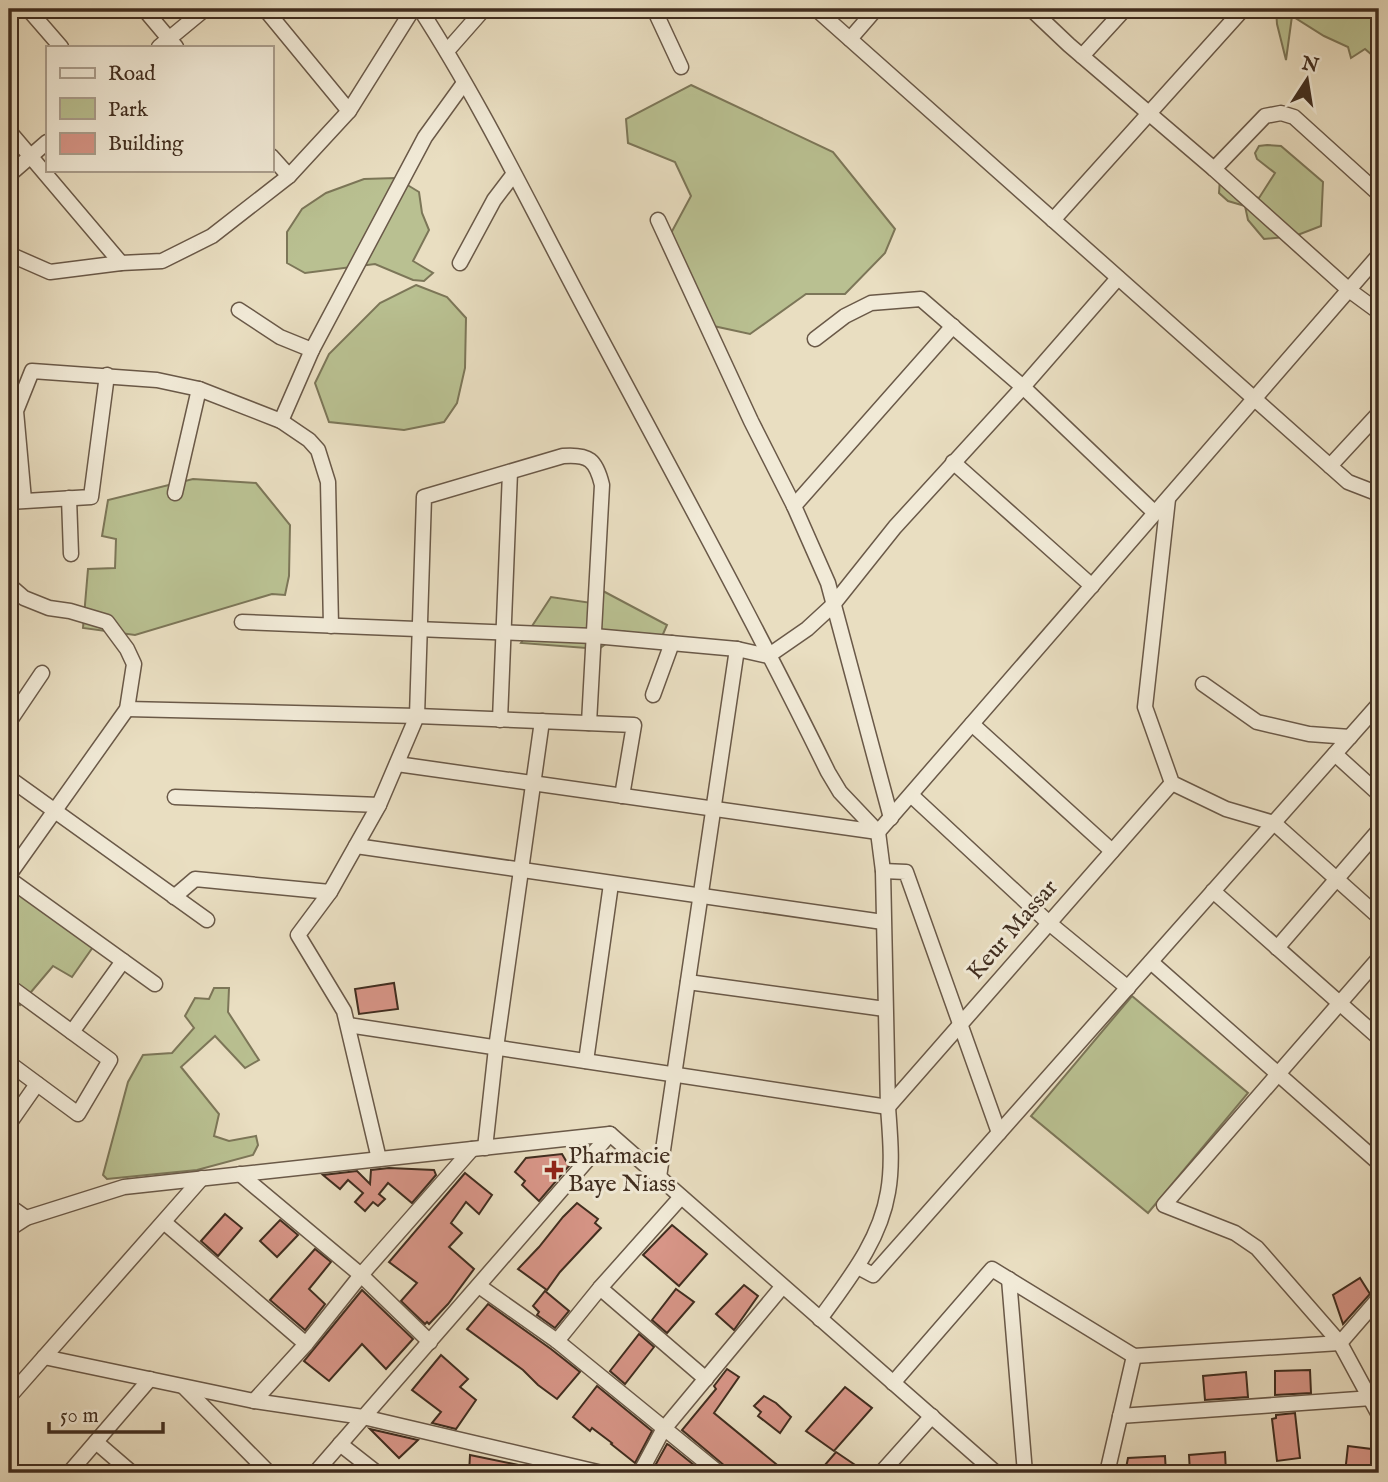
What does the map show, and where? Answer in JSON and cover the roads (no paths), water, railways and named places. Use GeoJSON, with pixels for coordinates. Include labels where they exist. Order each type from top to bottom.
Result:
{"type":"FeatureCollection","features":[{"type":"Feature","properties":{"kind":"street"},"geometry":{"type":"LineString","coordinates":[[27,9],[60,46]]}},
{"type":"Feature","properties":{"kind":"street"},"geometry":{"type":"LineString","coordinates":[[144,9],[168,44],[205,9]]}},
{"type":"Feature","properties":{"kind":"street"},"geometry":{"type":"LineString","coordinates":[[265,9],[349,111]]}},
{"type":"Feature","properties":{"kind":"street"},"geometry":{"type":"LineString","coordinates":[[9,254],[50,272],[162,261],[212,236],[289,176],[349,111],[413,9]]}},
{"type":"Feature","properties":{"kind":"street"},"geometry":{"type":"LineString","coordinates":[[420,9],[447,51],[840,792],[878,832],[883,871],[891,1146],[888,1192],[879,1226],[858,1267],[820,1319]]}},
{"type":"Feature","properties":{"kind":"street"},"geometry":{"type":"LineString","coordinates":[[447,51],[484,9]]}},
{"type":"Feature","properties":{"kind":"street"},"geometry":{"type":"LineString","coordinates":[[654,9],[681,67]]}},
{"type":"Feature","properties":{"kind":"street"},"geometry":{"type":"LineString","coordinates":[[816,9],[1348,482],[1379,494]]}},
{"type":"Feature","properties":{"kind":"street"},"geometry":{"type":"LineString","coordinates":[[850,39],[876,9]]}},
{"type":"Feature","properties":{"kind":"street"},"geometry":{"type":"LineString","coordinates":[[1031,9],[1349,289],[1379,312]]}},
{"type":"Feature","properties":{"kind":"street"},"geometry":{"type":"LineString","coordinates":[[1082,56],[1125,9]]}},
{"type":"Feature","properties":{"kind":"street"},"geometry":{"type":"LineString","coordinates":[[1053,220],[1243,9]]}},
{"type":"Feature","properties":{"kind":"street"},"geometry":{"type":"LineString","coordinates":[[281,421],[312,350],[425,137],[464,83]]}},
{"type":"Feature","properties":{"kind":"street"},"geometry":{"type":"LineString","coordinates":[[1214,169],[1265,116],[1282,113],[1294,117],[1379,194]]}},
{"type":"Feature","properties":{"kind":"street"},"geometry":{"type":"LineString","coordinates":[[9,131],[121,263]]}},
{"type":"Feature","properties":{"kind":"street"},"geometry":{"type":"LineString","coordinates":[[9,175],[46,143]]}},
{"type":"Feature","properties":{"kind":"street"},"geometry":{"type":"LineString","coordinates":[[273,158],[289,176]]}},
{"type":"Feature","properties":{"kind":"street"},"geometry":{"type":"LineString","coordinates":[[460,263],[494,200],[513,175]]}},
{"type":"Feature","properties":{"kind":"street"},"geometry":{"type":"LineString","coordinates":[[657,220],[828,583],[891,818]]}},
{"type":"Feature","properties":{"kind":"street"},"geometry":{"type":"LineString","coordinates":[[878,832],[1379,255]]}},
{"type":"Feature","properties":{"kind":"street"},"geometry":{"type":"LineString","coordinates":[[242,622],[594,636],[737,649],[768,656],[807,629],[832,606],[895,527],[1118,278]]}},
{"type":"Feature","properties":{"kind":"street"},"geometry":{"type":"LineString","coordinates":[[815,339],[845,316],[871,303],[920,299],[1023,387],[1155,513]]}},
{"type":"Feature","properties":{"kind":"street"},"geometry":{"type":"LineString","coordinates":[[239,310],[280,337],[312,350]]}},
{"type":"Feature","properties":{"kind":"street"},"geometry":{"type":"LineString","coordinates":[[794,506],[953,326]]}},
{"type":"Feature","properties":{"kind":"street"},"geometry":{"type":"LineString","coordinates":[[24,499],[16,411],[32,371],[157,380],[198,389],[281,421],[309,440],[318,450],[328,482],[331,626]]}},
{"type":"Feature","properties":{"kind":"street"},"geometry":{"type":"LineString","coordinates":[[9,502],[24,499],[91,498],[107,375]]}},
{"type":"Feature","properties":{"kind":"street"},"geometry":{"type":"LineString","coordinates":[[175,493],[198,389]]}},
{"type":"Feature","properties":{"kind":"street"},"geometry":{"type":"LineString","coordinates":[[1330,466],[1379,413]]}},
{"type":"Feature","properties":{"kind":"street"},"geometry":{"type":"LineString","coordinates":[[379,1159],[344,1011],[298,935],[330,892],[379,805],[417,716],[424,497],[563,456],[587,457],[598,470],[602,485],[589,723]]}},
{"type":"Feature","properties":{"kind":"street"},"geometry":{"type":"LineString","coordinates":[[953,462],[1092,586]]}},
{"type":"Feature","properties":{"kind":"street"},"geometry":{"type":"LineString","coordinates":[[500,720],[510,472]]}},
{"type":"Feature","properties":{"kind":"street"},"geometry":{"type":"LineString","coordinates":[[69,498],[71,554]]}},
{"type":"Feature","properties":{"kind":"street"},"geometry":{"type":"LineString","coordinates":[[1168,498],[1145,707],[1172,783],[1226,809],[1274,823],[1379,917]]}},
{"type":"Feature","properties":{"kind":"street"},"geometry":{"type":"LineString","coordinates":[[9,585],[24,598],[49,608],[107,622],[134,664],[127,709],[9,877],[155,984]]}},
{"type":"Feature","properties":{"kind":"street"},"geometry":{"type":"LineString","coordinates":[[653,695],[672,643]]}},
{"type":"Feature","properties":{"kind":"street"},"geometry":{"type":"LineString","coordinates":[[659,1177],[737,649]]}},
{"type":"Feature","properties":{"kind":"street"},"geometry":{"type":"LineString","coordinates":[[9,722],[42,673]]}},
{"type":"Feature","properties":{"kind":"street"},"geometry":{"type":"LineString","coordinates":[[1203,684],[1257,722],[1309,734],[1350,737]]}},
{"type":"Feature","properties":{"kind":"street"},"geometry":{"type":"LineString","coordinates":[[858,1267],[873,1275],[1379,704]]}},
{"type":"Feature","properties":{"kind":"street"},"geometry":{"type":"LineString","coordinates":[[127,709],[417,716],[634,725],[622,796]]}},
{"type":"Feature","properties":{"kind":"street"},"geometry":{"type":"LineString","coordinates":[[254,1401],[306,1344],[362,1275],[478,1149],[496,1048],[542,722]]}},
{"type":"Feature","properties":{"kind":"street"},"geometry":{"type":"LineString","coordinates":[[972,724],[1112,851]]}},
{"type":"Feature","properties":{"kind":"street"},"geometry":{"type":"LineString","coordinates":[[1335,754],[1379,794]]}},
{"type":"Feature","properties":{"kind":"street"},"geometry":{"type":"LineString","coordinates":[[397,764],[878,832]]}},
{"type":"Feature","properties":{"kind":"street"},"geometry":{"type":"LineString","coordinates":[[9,778],[207,920]]}},
{"type":"Feature","properties":{"kind":"street","name":"Keur Massar"},"geometry":{"type":"LineString","coordinates":[[888,1107],[1172,783]]}},
{"type":"Feature","properties":{"kind":"street"},"geometry":{"type":"LineString","coordinates":[[911,795],[1049,923],[1128,988]]}},
{"type":"Feature","properties":{"kind":"street"},"geometry":{"type":"LineString","coordinates":[[175,797],[379,805]]}},
{"type":"Feature","properties":{"kind":"street"},"geometry":{"type":"LineString","coordinates":[[1278,948],[1379,830]]}},
{"type":"Feature","properties":{"kind":"street"},"geometry":{"type":"LineString","coordinates":[[356,846],[883,922]]}},
{"type":"Feature","properties":{"kind":"street"},"geometry":{"type":"LineString","coordinates":[[883,871],[906,872],[999,1133]]}},
{"type":"Feature","properties":{"kind":"street"},"geometry":{"type":"LineString","coordinates":[[174,897],[195,879],[330,892]]}},
{"type":"Feature","properties":{"kind":"street"},"geometry":{"type":"LineString","coordinates":[[586,1061],[611,884]]}},
{"type":"Feature","properties":{"kind":"street"},"geometry":{"type":"LineString","coordinates":[[1213,891],[1379,1038]]}},
{"type":"Feature","properties":{"kind":"street"},"geometry":{"type":"LineString","coordinates":[[1379,958],[1164,1205],[1235,1233],[1257,1248],[1340,1343],[1379,1415]]}},
{"type":"Feature","properties":{"kind":"street"},"geometry":{"type":"LineString","coordinates":[[72,1032],[123,961]]}},
{"type":"Feature","properties":{"kind":"street"},"geometry":{"type":"LineString","coordinates":[[1151,961],[1379,1163]]}},
{"type":"Feature","properties":{"kind":"street"},"geometry":{"type":"LineString","coordinates":[[688,982],[885,1009]]}},
{"type":"Feature","properties":{"kind":"street"},"geometry":{"type":"LineString","coordinates":[[9,986],[110,1060],[78,1114],[9,1063]]}},
{"type":"Feature","properties":{"kind":"street"},"geometry":{"type":"LineString","coordinates":[[348,1025],[888,1107]]}},
{"type":"Feature","properties":{"kind":"street"},"geometry":{"type":"LineString","coordinates":[[9,1124],[37,1084]]}},
{"type":"Feature","properties":{"kind":"street"},"geometry":{"type":"LineString","coordinates":[[315,1473],[610,1134]]}},
{"type":"Feature","properties":{"kind":"street"},"geometry":{"type":"LineString","coordinates":[[9,1229],[26,1218],[124,1187],[610,1134],[996,1473]]}},
{"type":"Feature","properties":{"kind":"street"},"geometry":{"type":"LineString","coordinates":[[240,1174],[362,1275],[430,1342]]}},
{"type":"Feature","properties":{"kind":"street"},"geometry":{"type":"LineString","coordinates":[[9,1396],[165,1223],[202,1178]]}},
{"type":"Feature","properties":{"kind":"street"},"geometry":{"type":"LineString","coordinates":[[557,1341],[681,1197]]}},
{"type":"Feature","properties":{"kind":"street"},"geometry":{"type":"LineString","coordinates":[[9,1206],[26,1218]]}},
{"type":"Feature","properties":{"kind":"street"},"geometry":{"type":"LineString","coordinates":[[165,1223],[306,1344]]}},
{"type":"Feature","properties":{"kind":"street"},"geometry":{"type":"LineString","coordinates":[[893,1383],[992,1269],[1134,1356],[1340,1343],[1379,1298]]}},
{"type":"Feature","properties":{"kind":"street"},"geometry":{"type":"LineString","coordinates":[[1009,1279],[1025,1473]]}},
{"type":"Feature","properties":{"kind":"street"},"geometry":{"type":"LineString","coordinates":[[479,1286],[557,1341],[719,1473]]}},
{"type":"Feature","properties":{"kind":"street"},"geometry":{"type":"LineString","coordinates":[[640,1473],[663,1430],[782,1287]]}},
{"type":"Feature","properties":{"kind":"street"},"geometry":{"type":"LineString","coordinates":[[600,1289],[706,1380]]}},
{"type":"Feature","properties":{"kind":"street"},"geometry":{"type":"LineString","coordinates":[[1107,1473],[1134,1356]]}},
{"type":"Feature","properties":{"kind":"street"},"geometry":{"type":"LineString","coordinates":[[44,1357],[254,1401],[363,1418],[602,1473]]}},
{"type":"Feature","properties":{"kind":"street"},"geometry":{"type":"LineString","coordinates":[[69,1473],[150,1379]]}},
{"type":"Feature","properties":{"kind":"street"},"geometry":{"type":"LineString","coordinates":[[183,1386],[269,1473]]}},
{"type":"Feature","properties":{"kind":"street"},"geometry":{"type":"LineString","coordinates":[[1120,1416],[1372,1398]]}},
{"type":"Feature","properties":{"kind":"street"},"geometry":{"type":"LineString","coordinates":[[881,1473],[932,1416]]}},
{"type":"Feature","properties":{"kind":"street"},"geometry":{"type":"LineString","coordinates":[[96,1442],[132,1473]]}},
{"type":"Feature","properties":{"kind":"street"},"geometry":{"type":"LineString","coordinates":[[340,1444],[377,1473]]}},
{"type":"Feature","properties":{"kind":"place","name":"Pharmacie Baye Niass"},"geometry":{"type":"Point","coordinates":[554,1170]}}]}
